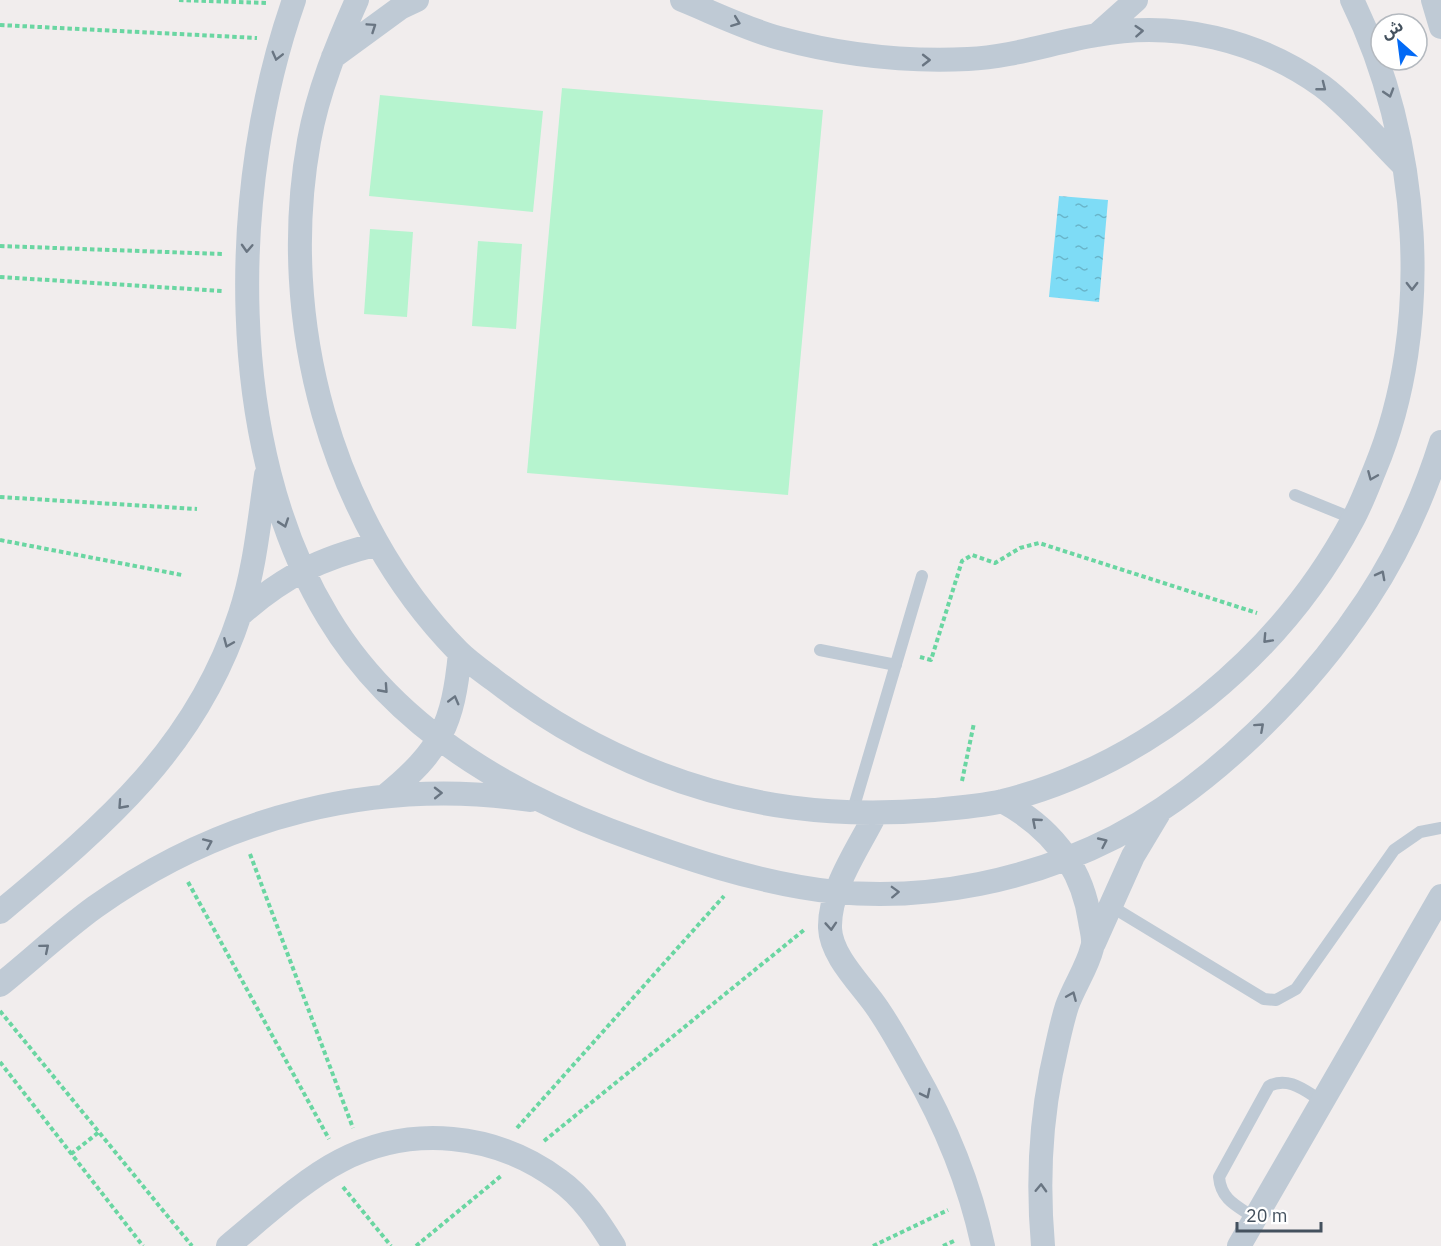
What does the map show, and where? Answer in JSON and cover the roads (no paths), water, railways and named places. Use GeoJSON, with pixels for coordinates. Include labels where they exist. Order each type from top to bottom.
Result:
{"type":"FeatureCollection","features":[{"type":"Feature","properties":{"kind":"street"},"geometry":{"type":"LineString","coordinates":[[357,0],[331,58],[309,139],[299,223],[302,306],[316,389],[343,469],[378,544],[414,599],[460,654],[532,710],[611,754],[696,788],[784,808],[863,814],[956,808],[1002,801],[1068,778],[1130,748],[1188,711],[1241,667],[1284,621],[1328,561],[1354,519],[1386,442],[1403,370],[1412,302],[1412,234],[1392,102],[1372,41],[1352,0]]}},
{"type":"Feature","properties":{"kind":"street"},"geometry":{"type":"LineString","coordinates":[[331,58],[400,8],[417,0]]}},
{"type":"Feature","properties":{"kind":"street"},"geometry":{"type":"LineString","coordinates":[[682,0],[778,38],[841,52],[906,60],[970,59],[1035,50],[1098,34],[1146,30],[1193,33],[1239,43],[1283,62],[1323,87],[1403,165]]}},
{"type":"Feature","properties":{"kind":"street"},"geometry":{"type":"LineString","coordinates":[[1098,34],[1136,0]]}},
{"type":"Feature","properties":{"kind":"street"},"geometry":{"type":"LineString","coordinates":[[1433,0],[1441,27]]}},
{"type":"Feature","properties":{"kind":"street"},"geometry":{"type":"LineString","coordinates":[[294,2],[264,108],[252,179],[247,255],[247,293],[253,378],[268,464],[282,522],[302,569],[329,619],[361,664],[398,705],[439,741],[487,771],[548,803],[644,843],[834,900],[955,888],[1013,876],[1069,858],[1117,836],[1162,808],[1208,774],[1258,728],[1321,661],[1368,598],[1407,527],[1441,442]]}},
{"type":"Feature","properties":{"kind":"street"},"geometry":{"type":"LineString","coordinates":[[0,912],[115,813],[153,771],[186,726],[214,676],[240,615],[252,573],[268,464]]}},
{"type":"Feature","properties":{"kind":"street"},"geometry":{"type":"LineString","coordinates":[[240,615],[269,589],[302,569],[339,554],[378,544]]}},
{"type":"Feature","properties":{"kind":"street"},"geometry":{"type":"LineString","coordinates":[[385,796],[416,771],[439,741],[456,698],[460,654]]}},
{"type":"Feature","properties":{"kind":"street"},"geometry":{"type":"LineString","coordinates":[[0,986],[93,908],[174,858],[240,829],[297,812],[385,796],[440,793],[494,795],[548,803]]}},
{"type":"Feature","properties":{"kind":"street"},"geometry":{"type":"LineString","coordinates":[[1002,801],[1029,816],[1051,836],[1069,858],[1081,885],[1093,945]]}},
{"type":"Feature","properties":{"kind":"street"},"geometry":{"type":"LineString","coordinates":[[1043,1246],[1040,1214],[1042,1144],[1051,1074],[1067,1006],[1109,905],[1133,856],[1162,808]]}},
{"type":"Feature","properties":{"kind":"street"},"geometry":{"type":"LineString","coordinates":[[863,814],[834,900],[830,931],[838,953],[879,1010],[915,1070],[945,1134],[970,1199],[983,1246]]}},
{"type":"Feature","properties":{"kind":"street"},"geometry":{"type":"LineString","coordinates":[[1239,1246],[1441,896]]}},
{"type":"Feature","properties":{"kind":"street"},"geometry":{"type":"LineString","coordinates":[[238,1242],[343,1160],[395,1141],[431,1137],[465,1139],[523,1157],[569,1188],[592,1212],[614,1246]]}},
{"type":"Feature","properties":{"kind":"lane"},"geometry":{"type":"LineString","coordinates":[[1295,495],[1354,519]]}},
{"type":"Feature","properties":{"kind":"lane"},"geometry":{"type":"LineString","coordinates":[[863,814],[896,665],[922,576]]}},
{"type":"Feature","properties":{"kind":"lane"},"geometry":{"type":"LineString","coordinates":[[820,650],[896,665]]}},
{"type":"Feature","properties":{"kind":"lane"},"geometry":{"type":"LineString","coordinates":[[1109,905],[1264,999],[1276,1000],[1296,989],[1394,850],[1420,832],[1441,828]]}},
{"type":"Feature","properties":{"kind":"lane"},"geometry":{"type":"LineString","coordinates":[[1255,1218],[1227,1200],[1220,1190],[1218,1177],[1269,1086],[1278,1081],[1289,1082],[1322,1101]]}},
{"type":"Feature","properties":{"kind":"water"},"geometry":{"type":"Polygon","coordinates":[[[1059,196],[1108,200],[1099,302],[1049,297],[1059,196]]]}}]}
